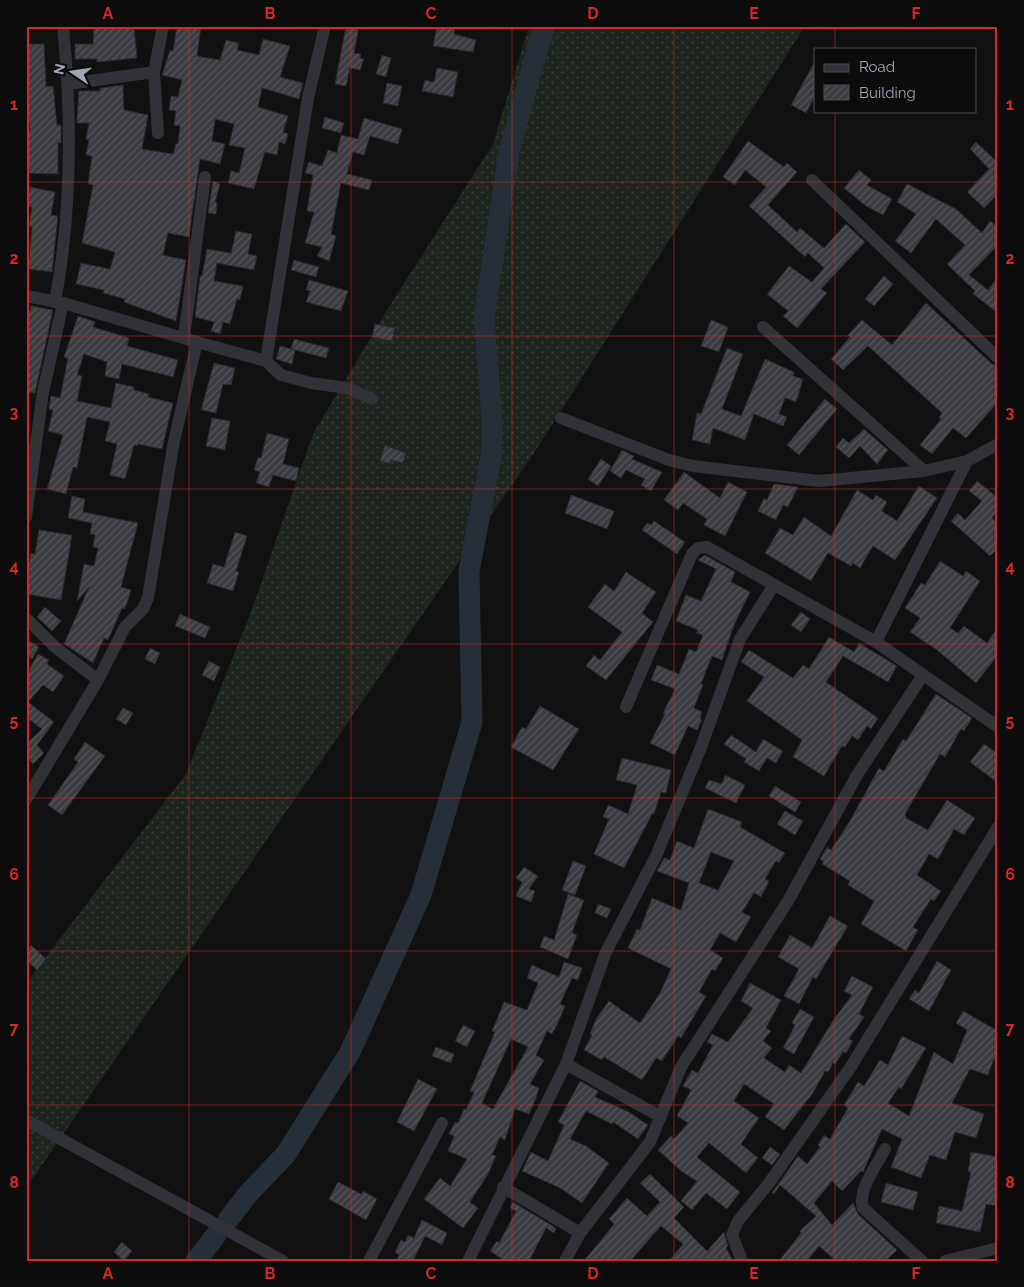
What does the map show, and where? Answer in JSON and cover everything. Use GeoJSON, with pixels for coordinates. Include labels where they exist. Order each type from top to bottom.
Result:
{"type":"FeatureCollection","features":[{"type":"Feature","properties":{"kind":"street"},"geometry":{"type":"LineString","coordinates":[[26,517],[65,251],[68,84],[63,26]]}},
{"type":"Feature","properties":{"kind":"street"},"geometry":{"type":"LineString","coordinates":[[158,133],[154,72],[163,26]]}},
{"type":"Feature","properties":{"kind":"street"},"geometry":{"type":"LineString","coordinates":[[266,361],[308,98],[326,26]]}},
{"type":"Feature","properties":{"kind":"street"},"geometry":{"type":"LineString","coordinates":[[68,84],[154,72]]}},
{"type":"Feature","properties":{"kind":"street"},"geometry":{"type":"LineString","coordinates":[[184,337],[205,176]]}},
{"type":"Feature","properties":{"kind":"street"},"geometry":{"type":"LineString","coordinates":[[812,180],[998,358]]}},
{"type":"Feature","properties":{"kind":"street"},"geometry":{"type":"LineString","coordinates":[[26,296],[59,302],[266,361],[281,375],[311,383],[347,388],[372,398]]}},
{"type":"Feature","properties":{"kind":"street"},"geometry":{"type":"LineString","coordinates":[[763,327],[924,471]]}},
{"type":"Feature","properties":{"kind":"street"},"geometry":{"type":"LineString","coordinates":[[26,800],[98,680],[125,627],[143,609],[148,598],[174,441],[196,342]]}},
{"type":"Feature","properties":{"kind":"street"},"geometry":{"type":"LineString","coordinates":[[561,418],[669,460],[693,466],[819,481],[924,471],[967,461],[998,444]]}},
{"type":"Feature","properties":{"kind":"street"},"geometry":{"type":"LineString","coordinates":[[876,642],[967,461]]}},
{"type":"Feature","properties":{"kind":"street"},"geometry":{"type":"LineString","coordinates":[[626,708],[692,554],[698,548],[707,547],[876,642],[998,727]]}},
{"type":"Feature","properties":{"kind":"street"},"geometry":{"type":"LineString","coordinates":[[468,1261],[503,1187],[566,1064],[606,952],[656,856],[700,750],[740,638],[774,585]]}},
{"type":"Feature","properties":{"kind":"street"},"geometry":{"type":"LineString","coordinates":[[26,618],[55,648],[98,680]]}},
{"type":"Feature","properties":{"kind":"street"},"geometry":{"type":"LineString","coordinates":[[565,1261],[580,1233],[641,1157],[650,1142],[681,1067],[788,901],[857,775],[923,674]]}},
{"type":"Feature","properties":{"kind":"street"},"geometry":{"type":"LineString","coordinates":[[742,1261],[732,1235],[738,1220],[769,1183],[850,1068],[998,827]]}},
{"type":"Feature","properties":{"kind":"street"},"geometry":{"type":"LineString","coordinates":[[566,1064],[660,1117]]}},
{"type":"Feature","properties":{"kind":"street"},"geometry":{"type":"LineString","coordinates":[[26,1120],[283,1261]]}},
{"type":"Feature","properties":{"kind":"street"},"geometry":{"type":"LineString","coordinates":[[369,1261],[442,1123]]}},
{"type":"Feature","properties":{"kind":"street"},"geometry":{"type":"LineString","coordinates":[[885,1149],[861,1202],[863,1208],[922,1261]]}},
{"type":"Feature","properties":{"kind":"street"},"geometry":{"type":"LineString","coordinates":[[503,1187],[580,1233]]}},
{"type":"Feature","properties":{"kind":"street"},"geometry":{"type":"LineString","coordinates":[[945,1261],[998,1248]]}},
{"type":"Feature","properties":{"kind":"shaded area"},"geometry":{"type":"Polygon","coordinates":[[[529,26],[805,26],[534,453],[26,1188],[26,983],[186,774],[251,612],[313,434],[389,307],[493,144],[529,26]]]}},
{"type":"Feature","properties":{"kind":"building"},"geometry":{"type":"Polygon","coordinates":[[[94,26],[134,26],[137,58],[97,62],[97,59],[75,59],[75,44],[93,44],[94,26]]]}},
{"type":"Feature","properties":{"kind":"building"},"geometry":{"type":"Polygon","coordinates":[[[177,26],[201,26],[197,56],[220,60],[226,40],[239,43],[237,50],[259,55],[263,39],[290,46],[280,77],[303,83],[299,99],[262,88],[258,107],[288,116],[283,132],[288,134],[285,144],[279,142],[277,155],[265,152],[254,189],[228,183],[231,171],[239,173],[245,148],[229,145],[234,124],[215,119],[212,141],[225,144],[220,164],[200,159],[189,237],[168,233],[163,255],[186,260],[176,321],[124,302],[125,299],[103,293],[104,290],[76,284],[81,263],[110,269],[115,252],[82,243],[93,185],[88,184],[92,156],[86,155],[89,140],[86,139],[89,123],[77,123],[79,91],[100,91],[100,88],[123,85],[124,110],[148,115],[142,149],[173,154],[176,144],[178,144],[180,126],[174,125],[176,111],[169,110],[171,96],[178,97],[182,80],[162,75],[170,50],[173,51],[177,26]]]}},
{"type":"Feature","properties":{"kind":"building"},"geometry":{"type":"Polygon","coordinates":[[[346,26],[359,26],[354,53],[361,54],[360,58],[364,59],[360,70],[350,68],[346,86],[335,84],[346,26]]]}},
{"type":"Feature","properties":{"kind":"building"},"geometry":{"type":"Polygon","coordinates":[[[437,26],[455,26],[454,34],[476,40],[473,52],[433,46],[437,26]]]}},
{"type":"Feature","properties":{"kind":"building"},"geometry":{"type":"Polygon","coordinates":[[[26,44],[44,44],[46,87],[53,86],[57,125],[61,125],[61,143],[58,143],[58,174],[26,173],[26,130],[30,130],[26,101],[26,44]]]}},
{"type":"Feature","properties":{"kind":"building"},"geometry":{"type":"Polygon","coordinates":[[[382,55],[391,58],[386,77],[376,74],[382,55]]]}},
{"type":"Feature","properties":{"kind":"building"},"geometry":{"type":"Polygon","coordinates":[[[814,63],[814,98],[806,113],[791,105],[814,63]]]}},
{"type":"Feature","properties":{"kind":"building"},"geometry":{"type":"Polygon","coordinates":[[[437,68],[458,72],[453,97],[422,91],[425,80],[434,82],[437,68]]]}},
{"type":"Feature","properties":{"kind":"building"},"geometry":{"type":"Polygon","coordinates":[[[387,83],[402,86],[398,106],[383,103],[387,83]]]}},
{"type":"Feature","properties":{"kind":"building"},"geometry":{"type":"Polygon","coordinates":[[[325,117],[344,123],[341,133],[322,128],[325,117]]]}},
{"type":"Feature","properties":{"kind":"building"},"geometry":{"type":"Polygon","coordinates":[[[364,118],[402,129],[398,144],[370,136],[364,155],[353,152],[347,174],[372,180],[369,190],[341,183],[331,234],[336,236],[329,261],[317,256],[322,247],[305,243],[314,212],[307,211],[313,175],[305,173],[309,162],[322,166],[328,150],[337,153],[341,135],[358,139],[364,118]]]}},
{"type":"Feature","properties":{"kind":"building"},"geometry":{"type":"Polygon","coordinates":[[[748,141],[784,167],[787,163],[797,172],[768,205],[797,232],[800,228],[824,248],[846,224],[865,242],[821,289],[827,293],[797,328],[783,316],[788,311],[767,294],[789,266],[812,282],[824,268],[808,253],[805,257],[749,206],[766,187],[745,170],[735,185],[723,177],[748,141]]]}},
{"type":"Feature","properties":{"kind":"building"},"geometry":{"type":"Polygon","coordinates":[[[976,142],[996,161],[998,159],[998,194],[984,208],[967,192],[989,169],[970,149],[976,142]]]}},
{"type":"Feature","properties":{"kind":"building"},"geometry":{"type":"Polygon","coordinates":[[[859,170],[871,180],[867,185],[892,199],[883,215],[866,206],[844,188],[859,170]]]}},
{"type":"Feature","properties":{"kind":"building"},"geometry":{"type":"Polygon","coordinates":[[[213,181],[220,184],[215,202],[217,203],[216,214],[208,213],[213,181]]]}},
{"type":"Feature","properties":{"kind":"building"},"geometry":{"type":"Polygon","coordinates":[[[907,184],[956,209],[982,233],[990,221],[998,227],[998,245],[969,275],[988,290],[998,277],[998,313],[973,294],[975,291],[947,264],[965,245],[936,219],[911,253],[895,241],[916,214],[897,202],[907,184]]]}},
{"type":"Feature","properties":{"kind":"building"},"geometry":{"type":"Polygon","coordinates":[[[30,187],[55,192],[51,215],[58,216],[52,272],[28,269],[32,227],[29,226],[32,207],[26,206],[30,187]]]}},
{"type":"Feature","properties":{"kind":"building"},"geometry":{"type":"Polygon","coordinates":[[[236,231],[252,234],[248,254],[257,256],[254,270],[217,263],[214,281],[243,286],[240,300],[237,299],[230,324],[223,322],[220,334],[211,331],[214,322],[195,317],[200,276],[202,276],[207,249],[231,253],[236,231]]]}},
{"type":"Feature","properties":{"kind":"building"},"geometry":{"type":"Polygon","coordinates":[[[294,260],[319,267],[316,277],[291,270],[294,260]]]}},
{"type":"Feature","properties":{"kind":"building"},"geometry":{"type":"Polygon","coordinates":[[[884,276],[893,284],[874,306],[865,299],[884,276]]]}},
{"type":"Feature","properties":{"kind":"building"},"geometry":{"type":"Polygon","coordinates":[[[309,280],[348,291],[341,311],[306,302],[310,291],[306,290],[309,280]]]}},
{"type":"Feature","properties":{"kind":"building"},"geometry":{"type":"Polygon","coordinates":[[[926,303],[992,364],[998,366],[998,402],[966,438],[953,428],[932,454],[920,445],[941,419],[939,418],[942,413],[868,346],[843,370],[831,359],[850,337],[848,335],[862,320],[892,345],[926,303]]]}},
{"type":"Feature","properties":{"kind":"building"},"geometry":{"type":"Polygon","coordinates":[[[31,306],[53,310],[35,393],[26,392],[26,310],[30,311],[31,306]]]}},
{"type":"Feature","properties":{"kind":"building"},"geometry":{"type":"Polygon","coordinates":[[[78,316],[95,322],[93,327],[129,338],[127,346],[178,360],[173,377],[122,364],[119,379],[105,376],[107,362],[84,354],[77,375],[82,376],[77,401],[111,408],[116,383],[134,387],[134,390],[149,394],[148,397],[173,403],[162,449],[138,444],[137,446],[134,445],[125,479],[110,475],[117,444],[105,441],[110,422],[87,417],[77,468],[73,467],[66,494],[47,489],[63,435],[48,431],[53,410],[49,409],[51,396],[60,398],[68,358],[64,357],[78,316]]]}},
{"type":"Feature","properties":{"kind":"building"},"geometry":{"type":"Polygon","coordinates":[[[711,320],[728,327],[719,352],[701,346],[711,320]]]}},
{"type":"Feature","properties":{"kind":"building"},"geometry":{"type":"Polygon","coordinates":[[[375,324],[395,328],[392,341],[372,337],[375,324]]]}},
{"type":"Feature","properties":{"kind":"building"},"geometry":{"type":"Polygon","coordinates":[[[294,339],[329,348],[326,358],[291,349],[294,339]]]}},
{"type":"Feature","properties":{"kind":"building"},"geometry":{"type":"Polygon","coordinates":[[[280,346],[295,350],[292,364],[276,359],[280,346]]]}},
{"type":"Feature","properties":{"kind":"building"},"geometry":{"type":"Polygon","coordinates":[[[727,348],[743,354],[722,409],[741,416],[765,359],[794,372],[793,376],[803,379],[796,402],[785,398],[779,414],[787,417],[783,426],[754,414],[745,440],[713,428],[710,444],[692,440],[697,413],[701,414],[727,348]]]}},
{"type":"Feature","properties":{"kind":"building"},"geometry":{"type":"Polygon","coordinates":[[[214,363],[235,368],[231,385],[223,384],[216,413],[201,410],[214,363]]]}},
{"type":"Feature","properties":{"kind":"building"},"geometry":{"type":"Polygon","coordinates":[[[825,399],[837,409],[799,455],[787,445],[825,399]]]}},
{"type":"Feature","properties":{"kind":"building"},"geometry":{"type":"Polygon","coordinates":[[[212,418],[230,421],[225,450],[206,446],[212,418]]]}},
{"type":"Feature","properties":{"kind":"building"},"geometry":{"type":"Polygon","coordinates":[[[864,429],[888,450],[877,464],[860,446],[849,458],[836,447],[843,438],[849,443],[864,429]]]}},
{"type":"Feature","properties":{"kind":"building"},"geometry":{"type":"Polygon","coordinates":[[[267,433],[289,439],[283,464],[299,468],[296,481],[273,475],[269,487],[256,483],[260,472],[254,470],[258,457],[261,458],[267,433]]]}},
{"type":"Feature","properties":{"kind":"building"},"geometry":{"type":"Polygon","coordinates":[[[385,445],[406,453],[403,463],[391,460],[390,464],[380,461],[385,445]]]}},
{"type":"Feature","properties":{"kind":"building"},"geometry":{"type":"Polygon","coordinates":[[[622,450],[634,456],[632,459],[662,472],[651,491],[641,485],[645,479],[626,470],[621,478],[610,471],[622,450]]]}},
{"type":"Feature","properties":{"kind":"building"},"geometry":{"type":"Polygon","coordinates":[[[601,459],[611,466],[598,486],[588,479],[601,459]]]}},
{"type":"Feature","properties":{"kind":"building"},"geometry":{"type":"Polygon","coordinates":[[[684,472],[720,498],[728,482],[747,492],[725,536],[704,525],[707,519],[683,503],[678,510],[664,500],[684,472]]]}},
{"type":"Feature","properties":{"kind":"building"},"geometry":{"type":"Polygon","coordinates":[[[977,481],[998,498],[998,510],[992,518],[998,524],[998,548],[990,556],[951,521],[958,513],[965,520],[982,501],[969,491],[977,481]]]}},
{"type":"Feature","properties":{"kind":"building"},"geometry":{"type":"Polygon","coordinates":[[[774,484],[798,487],[788,507],[783,505],[776,520],[758,511],[764,498],[767,500],[774,484]]]}},
{"type":"Feature","properties":{"kind":"building"},"geometry":{"type":"Polygon","coordinates":[[[919,486],[937,498],[895,560],[873,546],[860,568],[853,563],[851,566],[828,553],[811,581],[765,553],[780,528],[793,535],[804,517],[831,536],[857,490],[873,500],[876,495],[887,502],[882,511],[897,521],[919,486]]]}},
{"type":"Feature","properties":{"kind":"building"},"geometry":{"type":"Polygon","coordinates":[[[571,495],[614,511],[607,529],[565,513],[571,495]]]}},
{"type":"Feature","properties":{"kind":"building"},"geometry":{"type":"Polygon","coordinates":[[[72,496],[85,499],[83,512],[138,523],[121,587],[131,590],[125,609],[122,608],[108,640],[104,638],[93,663],[64,644],[89,587],[77,601],[84,564],[94,566],[98,548],[93,547],[95,535],[90,534],[92,523],[68,518],[72,496]]]}},
{"type":"Feature","properties":{"kind":"building"},"geometry":{"type":"Polygon","coordinates":[[[654,521],[685,542],[677,554],[642,530],[647,523],[652,525],[654,521]]]}},
{"type":"Feature","properties":{"kind":"building"},"geometry":{"type":"Polygon","coordinates":[[[39,530],[72,535],[61,600],[26,594],[26,577],[31,553],[35,554],[39,530]]]}},
{"type":"Feature","properties":{"kind":"building"},"geometry":{"type":"Polygon","coordinates":[[[235,532],[247,536],[236,571],[239,572],[233,591],[207,583],[213,564],[224,567],[235,532]]]}},
{"type":"Feature","properties":{"kind":"building"},"geometry":{"type":"Polygon","coordinates":[[[705,555],[735,572],[731,582],[750,592],[734,625],[722,660],[712,656],[701,684],[703,685],[694,708],[702,712],[700,718],[702,720],[697,730],[688,726],[675,755],[650,743],[675,689],[651,680],[657,665],[679,674],[689,649],[696,652],[703,635],[696,633],[698,630],[676,621],[686,595],[701,601],[716,569],[698,560],[705,555]]]}},
{"type":"Feature","properties":{"kind":"building"},"geometry":{"type":"Polygon","coordinates":[[[940,561],[963,576],[966,571],[980,581],[950,628],[958,633],[964,626],[987,643],[998,627],[998,655],[976,683],[937,650],[910,632],[920,618],[905,608],[921,583],[925,585],[940,561]]]}},
{"type":"Feature","properties":{"kind":"building"},"geometry":{"type":"Polygon","coordinates":[[[626,572],[656,592],[642,613],[653,622],[606,680],[586,666],[594,655],[600,660],[622,632],[588,607],[605,584],[614,591],[626,572]]]}},
{"type":"Feature","properties":{"kind":"building"},"geometry":{"type":"Polygon","coordinates":[[[45,607],[61,621],[52,631],[37,617],[45,607]]]}},
{"type":"Feature","properties":{"kind":"building"},"geometry":{"type":"Polygon","coordinates":[[[801,612],[810,619],[801,632],[791,625],[801,612]]]}},
{"type":"Feature","properties":{"kind":"building"},"geometry":{"type":"Polygon","coordinates":[[[180,614],[210,627],[205,638],[175,626],[180,614]]]}},
{"type":"Feature","properties":{"kind":"building"},"geometry":{"type":"Polygon","coordinates":[[[829,637],[854,652],[859,643],[897,666],[888,682],[843,656],[826,682],[878,718],[871,729],[867,726],[858,740],[852,736],[845,747],[842,746],[824,776],[793,757],[802,740],[747,701],[764,677],[741,662],[749,650],[793,678],[803,665],[809,669],[829,637]]]}},
{"type":"Feature","properties":{"kind":"building"},"geometry":{"type":"Polygon","coordinates":[[[26,639],[39,647],[32,659],[26,655],[26,639]]]}},
{"type":"Feature","properties":{"kind":"building"},"geometry":{"type":"Polygon","coordinates":[[[150,648],[160,653],[155,664],[145,659],[150,648]]]}},
{"type":"Feature","properties":{"kind":"building"},"geometry":{"type":"Polygon","coordinates":[[[38,654],[49,660],[47,664],[64,676],[53,692],[43,685],[28,702],[54,722],[37,745],[44,753],[33,764],[26,756],[26,744],[42,729],[26,717],[26,675],[38,654]]]}},
{"type":"Feature","properties":{"kind":"building"},"geometry":{"type":"Polygon","coordinates":[[[209,661],[220,667],[214,681],[202,675],[209,661]]]}},
{"type":"Feature","properties":{"kind":"building"},"geometry":{"type":"Polygon","coordinates":[[[936,694],[972,718],[964,731],[961,729],[945,757],[940,754],[905,814],[906,818],[928,830],[947,800],[975,818],[964,835],[954,829],[938,859],[929,854],[917,875],[941,891],[934,901],[931,899],[913,927],[918,930],[906,951],[861,924],[874,901],[848,885],[850,881],[822,864],[824,862],[820,859],[827,847],[831,850],[850,821],[879,768],[884,771],[903,739],[906,741],[936,694]]]}},
{"type":"Feature","properties":{"kind":"building"},"geometry":{"type":"Polygon","coordinates":[[[540,706],[579,729],[553,770],[511,747],[522,727],[526,729],[540,706]]]}},
{"type":"Feature","properties":{"kind":"building"},"geometry":{"type":"Polygon","coordinates":[[[123,708],[133,713],[126,725],[116,719],[123,708]]]}},
{"type":"Feature","properties":{"kind":"building"},"geometry":{"type":"Polygon","coordinates":[[[731,735],[756,752],[763,739],[783,751],[776,763],[767,758],[759,771],[744,762],[746,759],[724,744],[731,735]]]}},
{"type":"Feature","properties":{"kind":"building"},"geometry":{"type":"Polygon","coordinates":[[[85,742],[105,756],[62,815],[48,805],[78,762],[74,759],[85,742]]]}},
{"type":"Feature","properties":{"kind":"building"},"geometry":{"type":"Polygon","coordinates":[[[984,744],[998,754],[998,783],[970,762],[984,744]]]}},
{"type":"Feature","properties":{"kind":"building"},"geometry":{"type":"Polygon","coordinates":[[[622,758],[671,770],[666,793],[661,792],[654,814],[652,814],[624,868],[594,854],[609,819],[603,817],[608,805],[628,814],[637,785],[616,780],[622,758]]]}},
{"type":"Feature","properties":{"kind":"building"},"geometry":{"type":"Polygon","coordinates":[[[725,775],[745,785],[736,803],[705,788],[709,780],[722,784],[725,775]]]}},
{"type":"Feature","properties":{"kind":"building"},"geometry":{"type":"Polygon","coordinates":[[[775,786],[801,802],[795,812],[769,796],[775,786]]]}},
{"type":"Feature","properties":{"kind":"building"},"geometry":{"type":"Polygon","coordinates":[[[708,809],[742,822],[740,827],[785,853],[779,863],[776,861],[765,879],[769,881],[761,897],[754,893],[742,912],[751,917],[736,942],[720,933],[710,950],[723,958],[715,971],[712,969],[699,992],[706,996],[681,1038],[678,1036],[662,1061],[656,1058],[642,1080],[604,1057],[602,1060],[584,1050],[592,1035],[590,1034],[596,1019],[609,1001],[640,1023],[660,993],[671,969],[628,948],[637,929],[640,930],[652,898],[681,910],[689,883],[657,871],[664,858],[670,860],[677,841],[694,848],[708,809]],[[711,852],[699,883],[718,890],[734,861],[711,852]]]}},
{"type":"Feature","properties":{"kind":"building"},"geometry":{"type":"Polygon","coordinates":[[[785,811],[803,821],[795,835],[777,824],[785,811]]]}},
{"type":"Feature","properties":{"kind":"building"},"geometry":{"type":"Polygon","coordinates":[[[573,861],[586,866],[575,895],[562,890],[573,861]]]}},
{"type":"Feature","properties":{"kind":"building"},"geometry":{"type":"Polygon","coordinates":[[[524,867],[538,876],[529,889],[535,891],[531,902],[516,896],[522,882],[516,878],[524,867]]]}},
{"type":"Feature","properties":{"kind":"building"},"geometry":{"type":"Polygon","coordinates":[[[568,894],[584,900],[572,933],[577,935],[568,959],[540,947],[544,936],[554,940],[568,894]]]}},
{"type":"Feature","properties":{"kind":"building"},"geometry":{"type":"Polygon","coordinates":[[[598,904],[611,909],[607,918],[595,913],[598,904]]]}},
{"type":"Feature","properties":{"kind":"building"},"geometry":{"type":"Polygon","coordinates":[[[830,916],[848,926],[816,979],[813,977],[799,1004],[784,996],[799,969],[778,957],[790,935],[812,948],[830,916]]]}},
{"type":"Feature","properties":{"kind":"building"},"geometry":{"type":"Polygon","coordinates":[[[31,945],[46,959],[37,970],[26,960],[26,951],[31,945]]]}},
{"type":"Feature","properties":{"kind":"building"},"geometry":{"type":"Polygon","coordinates":[[[937,961],[951,970],[929,1011],[909,999],[915,990],[919,993],[937,961]]]}},
{"type":"Feature","properties":{"kind":"building"},"geometry":{"type":"Polygon","coordinates":[[[564,962],[582,968],[578,980],[572,978],[560,1004],[565,1006],[558,1023],[552,1034],[547,1031],[536,1055],[544,1060],[530,1084],[539,1088],[529,1114],[515,1109],[505,1140],[500,1137],[492,1155],[496,1156],[488,1174],[470,1202],[478,1208],[463,1228],[424,1199],[440,1178],[450,1186],[467,1159],[448,1151],[454,1136],[449,1134],[455,1122],[458,1123],[464,1109],[466,1110],[474,1092],[470,1091],[495,1032],[492,1031],[504,1002],[527,1010],[538,983],[527,978],[532,965],[559,977],[564,962]],[[511,1039],[482,1103],[493,1109],[528,1047],[511,1039]]]}},
{"type":"Feature","properties":{"kind":"building"},"geometry":{"type":"Polygon","coordinates":[[[852,976],[873,987],[859,1014],[864,1017],[849,1039],[853,1041],[846,1053],[843,1052],[828,1072],[825,1071],[813,1093],[784,1130],[765,1117],[774,1104],[744,1084],[734,1101],[759,1118],[741,1144],[758,1158],[746,1173],[709,1143],[697,1157],[740,1192],[727,1209],[706,1193],[692,1210],[681,1201],[697,1181],[681,1171],[658,1150],[671,1136],[674,1139],[688,1123],[677,1116],[691,1090],[683,1086],[692,1070],[698,1073],[713,1045],[707,1042],[712,1034],[728,1042],[753,1008],[741,1001],[750,983],[781,1000],[766,1028],[771,1031],[763,1041],[772,1048],[764,1058],[785,1072],[789,1065],[801,1073],[832,1022],[852,995],[844,991],[852,976]]]}},
{"type":"Feature","properties":{"kind":"building"},"geometry":{"type":"Polygon","coordinates":[[[800,1009],[814,1017],[794,1054],[783,1048],[795,1025],[792,1023],[800,1009]]]}},
{"type":"Feature","properties":{"kind":"building"},"geometry":{"type":"Polygon","coordinates":[[[963,1011],[998,1031],[998,1048],[988,1075],[970,1069],[952,1103],[984,1114],[976,1138],[955,1132],[946,1160],[930,1155],[921,1178],[891,1167],[902,1139],[882,1129],[863,1172],[861,1171],[842,1191],[832,1181],[814,1203],[832,1225],[853,1203],[858,1214],[897,1250],[885,1261],[836,1261],[819,1246],[807,1261],[779,1261],[801,1233],[800,1231],[816,1216],[780,1185],[774,1194],[772,1193],[798,1156],[807,1164],[820,1147],[818,1145],[824,1135],[830,1139],[848,1108],[844,1105],[858,1082],[864,1086],[880,1060],[888,1065],[902,1036],[926,1048],[901,1089],[899,1087],[888,1103],[909,1116],[934,1052],[953,1064],[967,1030],[956,1023],[963,1011]]]}},
{"type":"Feature","properties":{"kind":"building"},"geometry":{"type":"Polygon","coordinates":[[[463,1025],[475,1031],[467,1047],[455,1041],[463,1025]]]}},
{"type":"Feature","properties":{"kind":"building"},"geometry":{"type":"Polygon","coordinates":[[[436,1047],[454,1054],[451,1063],[432,1056],[436,1047]]]}},
{"type":"Feature","properties":{"kind":"building"},"geometry":{"type":"Polygon","coordinates":[[[418,1079],[437,1089],[414,1131],[397,1122],[418,1079]]]}},
{"type":"Feature","properties":{"kind":"building"},"geometry":{"type":"Polygon","coordinates":[[[580,1081],[598,1091],[595,1097],[629,1112],[648,1125],[638,1139],[613,1122],[612,1124],[586,1111],[570,1139],[586,1146],[609,1163],[582,1203],[560,1188],[522,1171],[531,1152],[548,1161],[564,1125],[558,1122],[580,1081]]]}},
{"type":"Feature","properties":{"kind":"building"},"geometry":{"type":"Polygon","coordinates":[[[770,1147],[780,1154],[772,1165],[762,1158],[770,1147]]]}},
{"type":"Feature","properties":{"kind":"building"},"geometry":{"type":"Polygon","coordinates":[[[971,1152],[998,1157],[998,1206],[986,1204],[980,1232],[936,1223],[939,1206],[962,1211],[971,1172],[968,1172],[971,1152]]]}},
{"type":"Feature","properties":{"kind":"building"},"geometry":{"type":"Polygon","coordinates":[[[650,1174],[684,1207],[674,1218],[707,1251],[724,1232],[728,1246],[726,1248],[733,1261],[669,1261],[683,1244],[661,1226],[630,1261],[584,1261],[614,1224],[609,1219],[627,1198],[647,1216],[660,1202],[640,1183],[650,1174]]]}},
{"type":"Feature","properties":{"kind":"building"},"geometry":{"type":"Polygon","coordinates":[[[338,1182],[361,1194],[363,1191],[377,1199],[366,1220],[329,1199],[338,1182]]]}},
{"type":"Feature","properties":{"kind":"building"},"geometry":{"type":"Polygon","coordinates":[[[886,1183],[918,1192],[913,1210],[881,1202],[886,1183]]]}},
{"type":"Feature","properties":{"kind":"building"},"geometry":{"type":"Polygon","coordinates":[[[513,1202],[556,1228],[554,1233],[546,1228],[529,1261],[505,1261],[490,1251],[497,1241],[499,1243],[516,1211],[510,1208],[513,1202]]]}},
{"type":"Feature","properties":{"kind":"building"},"geometry":{"type":"Polygon","coordinates":[[[422,1220],[447,1233],[442,1245],[425,1236],[413,1261],[396,1261],[399,1255],[395,1252],[401,1240],[405,1242],[408,1235],[414,1238],[422,1220]]]}},
{"type":"Feature","properties":{"kind":"building"},"geometry":{"type":"Polygon","coordinates":[[[122,1242],[132,1251],[124,1261],[114,1252],[122,1242]]]}},
{"type":"Feature","properties":{"kind":"waterway"},"geometry":{"type":"LineString","coordinates":[[228,1220],[248,1194],[286,1154],[350,1052],[421,895],[472,722],[469,571],[492,452],[492,417],[484,318],[509,152],[544,26]]}},
{"type":"Feature","properties":{"kind":"waterway"},"geometry":{"type":"LineString","coordinates":[[196,1261],[216,1235]]}}]}
